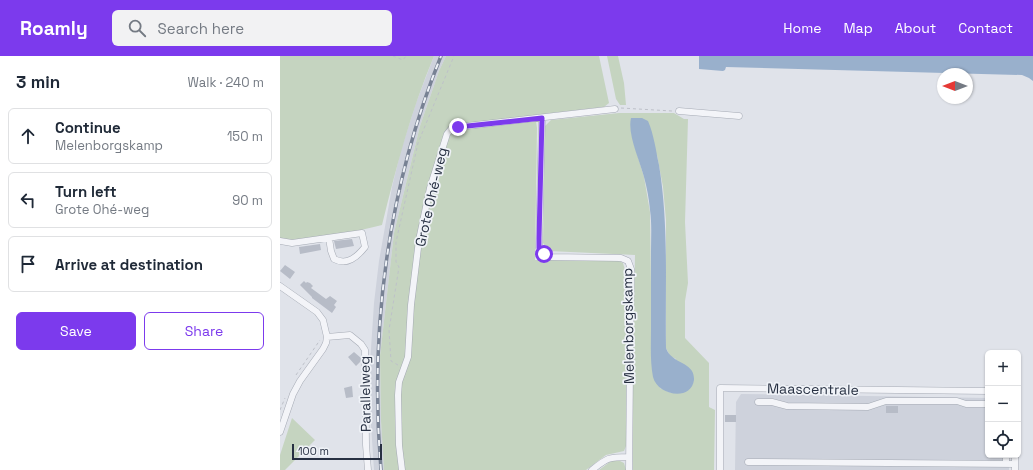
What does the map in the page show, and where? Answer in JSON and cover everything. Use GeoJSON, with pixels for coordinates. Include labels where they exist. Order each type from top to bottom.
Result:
{"type":"FeatureCollection","features":[{"type":"Feature","properties":{"kind":"street","name":"Grote Ohé-weg"},"geometry":{"type":"LineString","coordinates":[[402,470],[399,445],[399,382],[408,357],[411,305],[419,240],[430,188],[446,134],[451,129],[458,127],[615,109]]}},
{"type":"Feature","properties":{"kind":"street"},"geometry":{"type":"LineString","coordinates":[[678,111],[739,116]]}},
{"type":"Feature","properties":{"kind":"street","name":"Melenborgskamp"},"geometry":{"type":"LineString","coordinates":[[542,118],[539,248],[544,254],[550,257],[621,258],[628,261],[631,269],[629,470]]}},
{"type":"Feature","properties":{"kind":"street"},"geometry":{"type":"LineString","coordinates":[[280,240],[292,243],[329,238],[362,234],[365,247],[358,255],[348,261],[340,262],[334,259],[329,238]]}},
{"type":"Feature","properties":{"kind":"street"},"geometry":{"type":"LineString","coordinates":[[280,286],[317,312],[323,320],[326,334],[326,343],[323,349],[300,381],[293,394],[280,432]]}},
{"type":"Feature","properties":{"kind":"street","name":"Parallelweg"},"geometry":{"type":"LineString","coordinates":[[326,334],[350,335],[364,347],[366,355],[366,445],[368,470]]}},
{"type":"Feature","properties":{"kind":"street","name":"Maascentrale"},"geometry":{"type":"LineString","coordinates":[[720,470],[720,388],[985,391]]}},
{"type":"Feature","properties":{"kind":"street"},"geometry":{"type":"LineString","coordinates":[[758,402],[772,402],[787,406],[868,407],[886,401],[957,401],[966,404],[985,404]]}},
{"type":"Feature","properties":{"kind":"street"},"geometry":{"type":"LineString","coordinates":[[592,470],[606,459],[612,457],[629,457]]}},
{"type":"Feature","properties":{"kind":"street"},"geometry":{"type":"LineString","coordinates":[[1006,458],[1006,464]]}},
{"type":"Feature","properties":{"kind":"street"},"geometry":{"type":"LineString","coordinates":[[748,462],[950,467],[1006,464],[1015,467]]}},
{"type":"Feature","properties":{"kind":"path"},"geometry":{"type":"LineString","coordinates":[[393,56],[403,60],[406,56]]}},
{"type":"Feature","properties":{"kind":"path"},"geometry":{"type":"LineString","coordinates":[[404,368],[391,361],[389,330],[399,267],[396,262],[396,242],[418,143],[454,56]]}},
{"type":"Feature","properties":{"kind":"path"},"geometry":{"type":"LineString","coordinates":[[615,109],[632,108],[678,111]]}},
{"type":"Feature","properties":{"kind":"path"},"geometry":{"type":"LineString","coordinates":[[294,379],[301,366],[326,334]]}},
{"type":"Feature","properties":{"kind":"shaded area"},"geometry":{"type":"Polygon","coordinates":[[[434,56],[446,56],[439,71],[420,126],[394,233],[380,356],[381,421],[384,470],[374,470],[370,409],[370,364],[374,303],[379,261],[392,187],[401,150],[416,103],[434,56]]]}},
{"type":"Feature","properties":{"kind":"shaded area"},"geometry":{"type":"Polygon","coordinates":[[[741,394],[985,398],[985,458],[1009,458],[1009,470],[735,470],[736,402],[741,394]]]}},
{"type":"Feature","properties":{"kind":"green space"},"geometry":{"type":"Polygon","coordinates":[[[280,56],[434,56],[418,98],[405,140],[382,225],[318,239],[292,241],[280,240],[280,56]]]}},
{"type":"Feature","properties":{"kind":"green space"},"geometry":{"type":"Polygon","coordinates":[[[446,56],[599,56],[609,103],[604,107],[535,115],[537,128],[535,260],[619,261],[623,263],[627,277],[626,446],[624,451],[606,455],[586,470],[384,470],[381,421],[380,356],[394,233],[420,126],[439,71],[446,56]]]}},
{"type":"Feature","properties":{"kind":"green space"},"geometry":{"type":"Polygon","coordinates":[[[607,56],[618,56],[624,83],[626,105],[620,105],[616,99],[607,56]]]}},
{"type":"Feature","properties":{"kind":"green space"},"geometry":{"type":"Polygon","coordinates":[[[619,113],[674,113],[684,119],[688,119],[685,222],[688,283],[685,301],[685,338],[709,363],[709,407],[715,410],[714,470],[633,470],[632,408],[635,255],[549,251],[543,243],[545,126],[551,120],[619,113]],[[634,144],[644,177],[650,212],[651,284],[660,388],[671,393],[676,359],[670,356],[666,348],[666,220],[663,187],[657,155],[634,144]]]}},
{"type":"Feature","properties":{"kind":"green space"},"geometry":{"type":"Polygon","coordinates":[[[292,418],[315,440],[285,470],[280,470],[280,455],[292,418]]]}},
{"type":"Feature","properties":{"kind":"green space"},"geometry":{"type":"Polygon","coordinates":[[[618,460],[624,463],[626,470],[599,470],[611,461],[618,460]]]}},
{"type":"Feature","properties":{"kind":"water"},"geometry":{"type":"Polygon","coordinates":[[[699,56],[1033,56],[1033,81],[1022,75],[973,74],[973,68],[937,68],[937,73],[726,67],[723,71],[699,69],[699,56]]]}},
{"type":"Feature","properties":{"kind":"water"},"geometry":{"type":"Polygon","coordinates":[[[631,118],[642,118],[648,121],[659,165],[664,211],[666,256],[666,348],[673,358],[691,369],[694,380],[692,387],[681,393],[674,394],[667,392],[656,383],[653,377],[651,365],[651,215],[645,181],[632,139],[630,124],[631,118]]]}},
{"type":"Feature","properties":{"kind":"building"},"geometry":{"type":"Polygon","coordinates":[[[352,239],[354,246],[336,249],[334,241],[352,239]]]}},
{"type":"Feature","properties":{"kind":"building"},"geometry":{"type":"Polygon","coordinates":[[[320,244],[321,250],[300,254],[299,247],[320,244]]]}},
{"type":"Feature","properties":{"kind":"building"},"geometry":{"type":"Polygon","coordinates":[[[285,265],[295,272],[290,279],[280,271],[285,265]]]}},
{"type":"Feature","properties":{"kind":"building"},"geometry":{"type":"Polygon","coordinates":[[[304,281],[306,283],[310,283],[313,286],[311,288],[326,299],[330,296],[337,301],[334,305],[336,307],[332,313],[312,298],[300,285],[304,281]]]}},
{"type":"Feature","properties":{"kind":"building"},"geometry":{"type":"Polygon","coordinates":[[[354,352],[361,358],[361,361],[356,366],[348,357],[354,352]]]}},
{"type":"Feature","properties":{"kind":"building"},"geometry":{"type":"Polygon","coordinates":[[[352,386],[353,397],[346,398],[344,388],[352,386]]]}},
{"type":"Feature","properties":{"kind":"building"},"geometry":{"type":"Polygon","coordinates":[[[886,406],[898,406],[898,413],[886,413],[886,406]]]}},
{"type":"Feature","properties":{"kind":"building"},"geometry":{"type":"Polygon","coordinates":[[[725,415],[736,415],[736,422],[725,422],[725,415]]]}},
{"type":"Feature","properties":{"kind":"railway"},"geometry":{"type":"LineString","coordinates":[[381,470],[378,417],[378,364],[381,312],[387,259],[396,207],[408,156],[423,106],[441,56]]}},
{"type":"Feature","properties":{"kind":"route"},"geometry":{"type":"LineString","coordinates":[[458,127],[542,118],[539,248],[544,254]]}}]}
